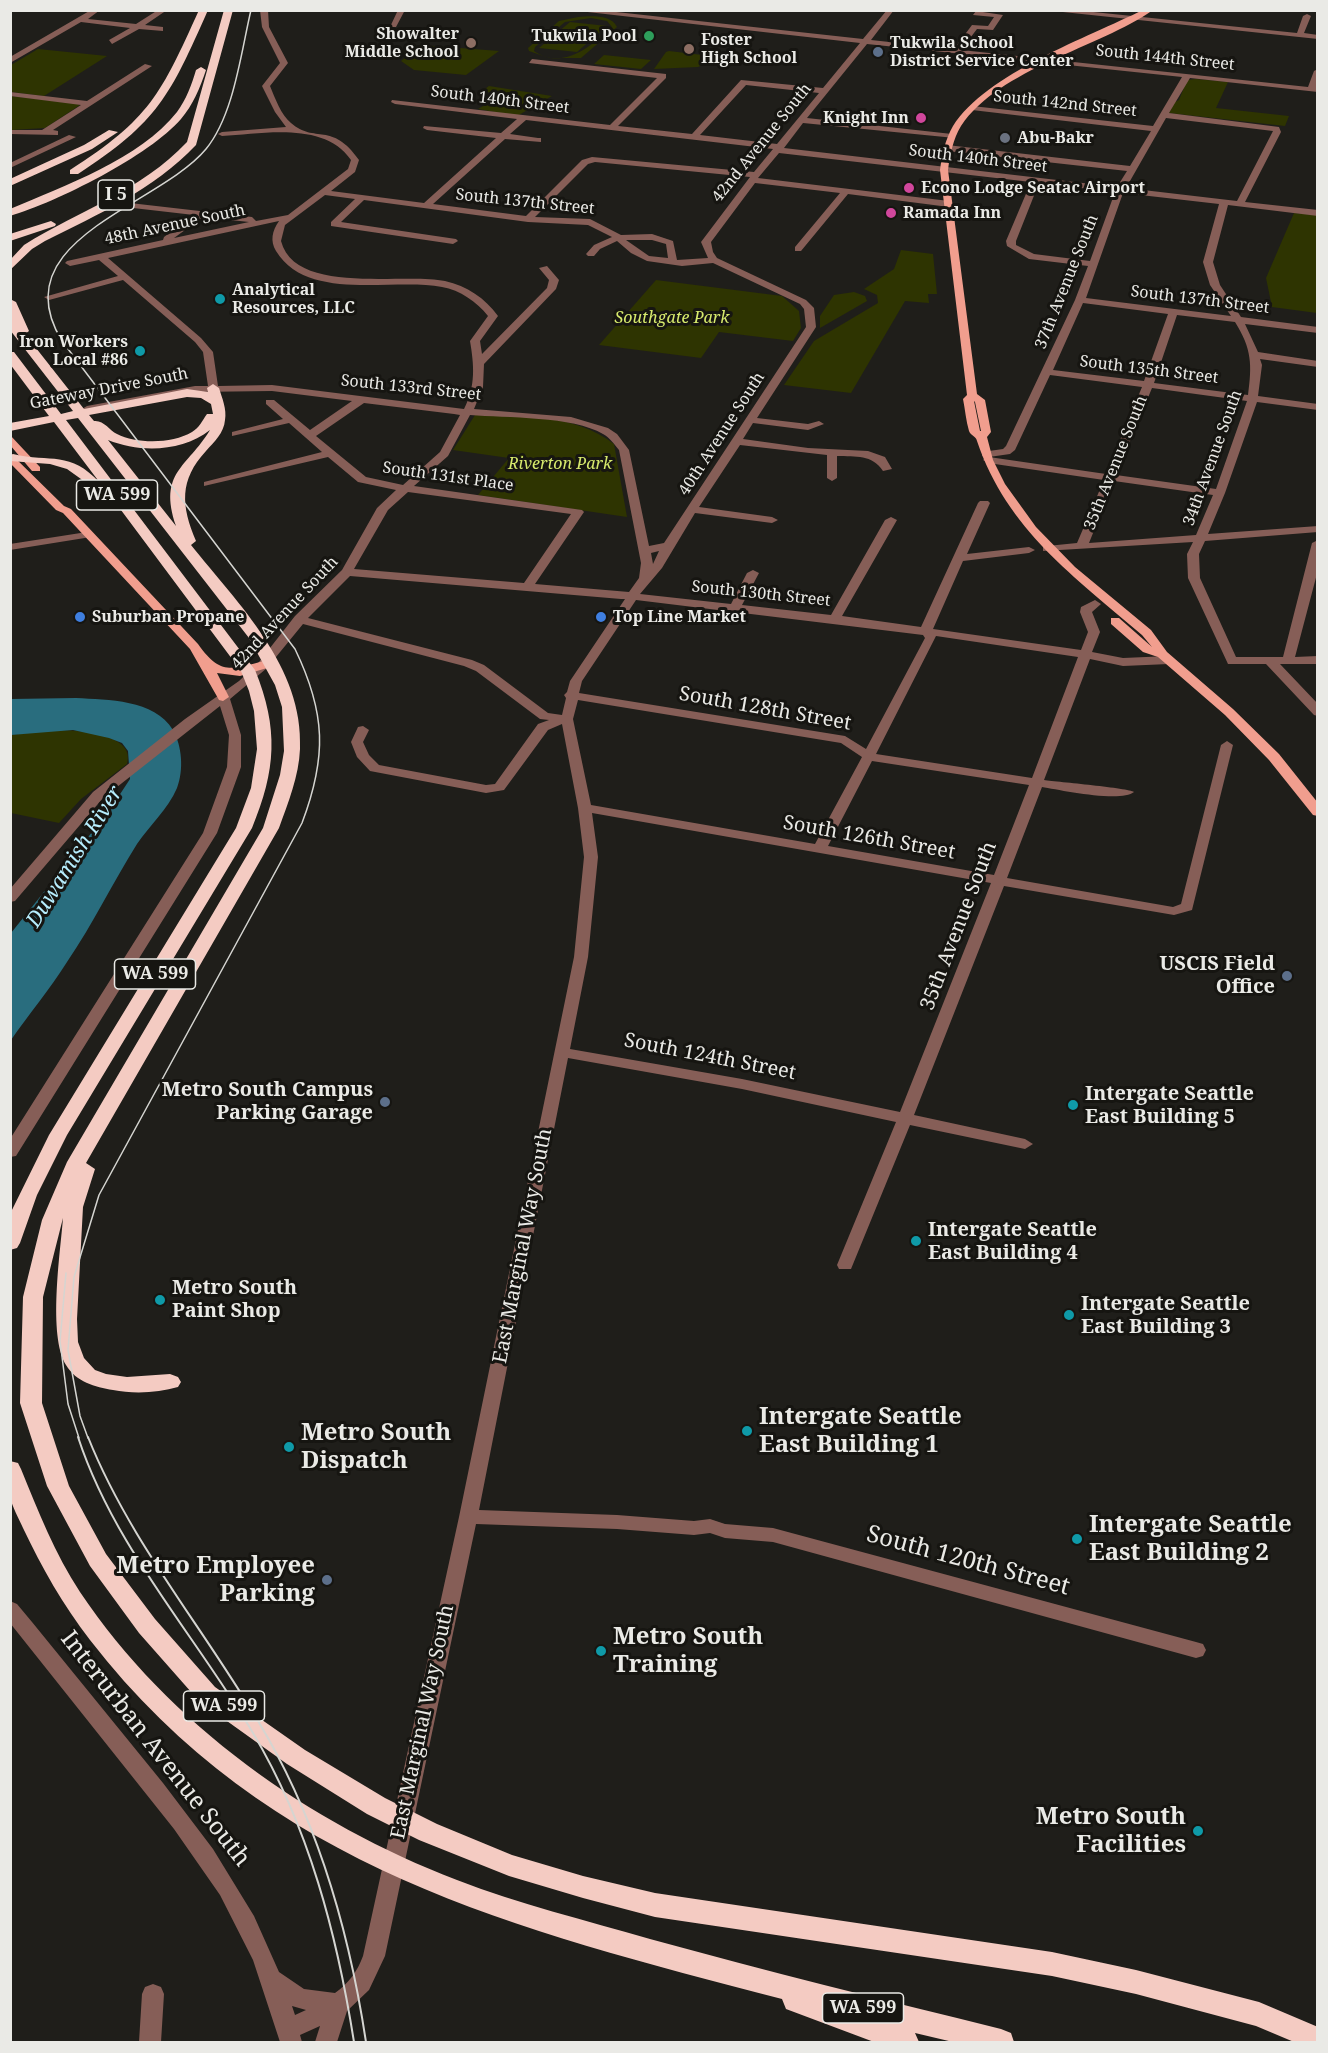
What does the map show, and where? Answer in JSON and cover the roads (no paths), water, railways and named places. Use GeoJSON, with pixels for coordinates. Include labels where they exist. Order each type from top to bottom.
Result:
{"type":"FeatureCollection","features":[{"type":"Feature","properties":{"kind":"highway","name":"I 5"},"geometry":{"type":"LineString","coordinates":[[10,204],[64,177],[125,136],[153,109],[166,92],[204,10]]}},
{"type":"Feature","properties":{"kind":"highway","name":"I 5"},"geometry":{"type":"LineString","coordinates":[[10,213],[128,156],[167,128],[189,99],[220,10]]}},
{"type":"Feature","properties":{"kind":"highway","name":"I 5"},"geometry":{"type":"LineString","coordinates":[[10,238],[92,207],[136,184],[179,150],[198,121],[229,10]]}},
{"type":"Feature","properties":{"kind":"highway"},"geometry":{"type":"LineString","coordinates":[[10,183],[99,141],[134,114],[159,85],[173,75]]}},
{"type":"Feature","properties":{"kind":"highway"},"geometry":{"type":"LineString","coordinates":[[10,225],[42,205],[154,147],[177,127],[194,101],[205,92]]}},
{"type":"Feature","properties":{"kind":"highway"},"geometry":{"type":"LineString","coordinates":[[10,267],[28,247],[124,197],[161,172],[192,143],[198,121]]}},
{"type":"Feature","properties":{"kind":"highway"},"geometry":{"type":"LineString","coordinates":[[10,302],[28,344]]}},
{"type":"Feature","properties":{"kind":"highway","name":"WA 599"},"geometry":{"type":"LineString","coordinates":[[10,322],[88,419],[255,636],[271,671],[288,699],[294,736],[283,797],[271,828],[101,1118],[52,1220],[33,1297],[31,1403],[58,1486],[98,1560],[147,1626],[207,1694],[296,1757],[376,1806],[428,1832],[539,1875],[655,1905],[1052,1964],[1115,1977],[1259,2014],[1317,2040]]}},
{"type":"Feature","properties":{"kind":"highway","name":"WA 599"},"geometry":{"type":"LineString","coordinates":[[10,355],[238,655],[260,696],[265,729],[265,764],[254,805],[244,828],[58,1135],[27,1195],[10,1243]]}},
{"type":"Feature","properties":{"kind":"highway"},"geometry":{"type":"LineString","coordinates":[[10,426],[187,393],[213,394]]}},
{"type":"Feature","properties":{"kind":"highway"},"geometry":{"type":"LineString","coordinates":[[88,419],[117,439],[143,444],[168,443],[187,439],[206,428],[212,416],[213,394]]}},
{"type":"Feature","properties":{"kind":"highway"},"geometry":{"type":"LineString","coordinates":[[207,574],[180,522],[175,494],[180,475],[213,435],[219,424],[218,408],[213,394]]}},
{"type":"Feature","properties":{"kind":"highway"},"geometry":{"type":"LineString","coordinates":[[12,457],[30,463],[54,460],[76,468],[171,565]]}},
{"type":"Feature","properties":{"kind":"highway"},"geometry":{"type":"LineString","coordinates":[[101,1118],[73,1207],[68,1342],[75,1362],[88,1375],[127,1385],[170,1382]]}},
{"type":"Feature","properties":{"kind":"highway","name":"WA 599"},"geometry":{"type":"LineString","coordinates":[[10,1469],[28,1515],[54,1569],[82,1613],[129,1672],[158,1703],[210,1748],[273,1798],[332,1834],[425,1880],[501,1908],[726,1973],[1001,2043]]}},
{"type":"Feature","properties":{"kind":"highway"},"geometry":{"type":"LineString","coordinates":[[726,1973],[906,2043]]}},
{"type":"Feature","properties":{"kind":"main road"},"geometry":{"type":"LineString","coordinates":[[1150,10],[1002,85],[972,108],[952,136],[947,148],[944,170],[972,396],[968,399],[975,432],[981,436],[987,457],[1011,500],[1049,551],[1051,559],[1095,604],[1147,649],[1166,657]]}},
{"type":"Feature","properties":{"kind":"main road"},"geometry":{"type":"LineString","coordinates":[[10,438],[30,463],[71,506],[67,511]]}},
{"type":"Feature","properties":{"kind":"main road"},"geometry":{"type":"LineString","coordinates":[[12,457],[60,508],[67,511],[202,659],[216,669],[236,674],[271,671]]}},
{"type":"Feature","properties":{"kind":"main road"},"geometry":{"type":"LineString","coordinates":[[1049,551],[1060,557],[1107,602],[1158,644],[1166,657],[1229,712],[1301,787],[1317,812]]}},
{"type":"Feature","properties":{"kind":"main road"},"geometry":{"type":"LineString","coordinates":[[202,659],[223,697]]}},
{"type":"Feature","properties":{"kind":"street"},"geometry":{"type":"LineString","coordinates":[[10,61],[97,10]]}},
{"type":"Feature","properties":{"kind":"street"},"geometry":{"type":"LineString","coordinates":[[112,42],[164,10]]}},
{"type":"Feature","properties":{"kind":"street"},"geometry":{"type":"LineString","coordinates":[[264,10],[266,31],[282,53],[284,63],[266,86],[285,123],[296,129],[336,138],[348,147],[355,160],[352,170],[287,217]]}},
{"type":"Feature","properties":{"kind":"street"},"geometry":{"type":"LineString","coordinates":[[393,25],[402,10]]}},
{"type":"Feature","properties":{"kind":"street","name":"South 144th Street"},"geometry":{"type":"LineString","coordinates":[[573,10],[689,20],[1314,90]]}},
{"type":"Feature","properties":{"kind":"street","name":"42nd Avenue South"},"geometry":{"type":"LineString","coordinates":[[714,260],[708,252],[706,242],[754,178],[891,10]]}},
{"type":"Feature","properties":{"kind":"street"},"geometry":{"type":"LineString","coordinates":[[1047,10],[1317,38]]}},
{"type":"Feature","properties":{"kind":"street"},"geometry":{"type":"LineString","coordinates":[[956,51],[975,27],[990,28],[999,15],[976,13]]}},
{"type":"Feature","properties":{"kind":"street"},"geometry":{"type":"LineString","coordinates":[[1299,36],[1307,16]]}},
{"type":"Feature","properties":{"kind":"street"},"geometry":{"type":"LineString","coordinates":[[80,20],[160,29]]}},
{"type":"Feature","properties":{"kind":"street"},"geometry":{"type":"LineString","coordinates":[[532,61],[663,76],[611,128]]}},
{"type":"Feature","properties":{"kind":"street"},"geometry":{"type":"LineString","coordinates":[[45,132],[148,66]]}},
{"type":"Feature","properties":{"kind":"street"},"geometry":{"type":"LineString","coordinates":[[1314,90],[1317,71]]}},
{"type":"Feature","properties":{"kind":"street","name":"37th Avenue South"},"geometry":{"type":"LineString","coordinates":[[987,457],[1009,451],[1080,300],[1120,190],[1187,76]]}},
{"type":"Feature","properties":{"kind":"street"},"geometry":{"type":"LineString","coordinates":[[694,137],[744,82],[825,91]]}},
{"type":"Feature","properties":{"kind":"street"},"geometry":{"type":"LineString","coordinates":[[10,94],[89,104]]}},
{"type":"Feature","properties":{"kind":"street","name":"South 140th Street"},"geometry":{"type":"LineString","coordinates":[[395,102],[694,137],[944,170],[1317,213]]}},
{"type":"Feature","properties":{"kind":"street","name":"South 142nd Street"},"geometry":{"type":"LineString","coordinates":[[972,108],[1155,129]]}},
{"type":"Feature","properties":{"kind":"street"},"geometry":{"type":"LineString","coordinates":[[1163,116],[1273,127],[1277,132],[1240,204]]}},
{"type":"Feature","properties":{"kind":"street"},"geometry":{"type":"LineString","coordinates":[[425,206],[523,118]]}},
{"type":"Feature","properties":{"kind":"street"},"geometry":{"type":"LineString","coordinates":[[802,120],[952,136]]}},
{"type":"Feature","properties":{"kind":"street"},"geometry":{"type":"LineString","coordinates":[[427,128],[538,140]]}},
{"type":"Feature","properties":{"kind":"street"},"geometry":{"type":"LineString","coordinates":[[222,134],[296,129]]}},
{"type":"Feature","properties":{"kind":"street"},"geometry":{"type":"LineString","coordinates":[[10,132],[45,132],[72,137],[10,166]]}},
{"type":"Feature","properties":{"kind":"street"},"geometry":{"type":"LineString","coordinates":[[947,148],[1132,169]]}},
{"type":"Feature","properties":{"kind":"street"},"geometry":{"type":"LineString","coordinates":[[528,219],[590,160],[603,159],[949,204]]}},
{"type":"Feature","properties":{"kind":"street"},"geometry":{"type":"LineString","coordinates":[[1036,181],[1011,242],[1016,250],[1040,259],[1094,264]]}},
{"type":"Feature","properties":{"kind":"street"},"geometry":{"type":"LineString","coordinates":[[798,249],[846,191]]}},
{"type":"Feature","properties":{"kind":"street","name":"South 137th Street"},"geometry":{"type":"LineString","coordinates":[[322,192],[528,219],[590,222],[605,228],[647,258],[671,262],[714,260]]}},
{"type":"Feature","properties":{"kind":"street"},"geometry":{"type":"LineString","coordinates":[[361,198],[334,222],[337,226],[453,241]]}},
{"type":"Feature","properties":{"kind":"street","name":"34th Avenue South"},"geometry":{"type":"LineString","coordinates":[[1224,202],[1208,262],[1209,270],[1215,285],[1238,320],[1255,356],[1257,376],[1253,399],[1220,493],[1203,537],[1192,554],[1194,578],[1230,658],[1238,662],[1271,662]]}},
{"type":"Feature","properties":{"kind":"street"},"geometry":{"type":"LineString","coordinates":[[133,205],[264,222]]}},
{"type":"Feature","properties":{"kind":"street"},"geometry":{"type":"LineString","coordinates":[[162,243],[201,214]]}},
{"type":"Feature","properties":{"kind":"street","name":"42nd Avenue South"},"geometry":{"type":"LineString","coordinates":[[10,898],[84,810],[116,779],[223,697],[243,684],[271,671],[299,619],[347,572],[383,508],[404,488],[435,465],[473,401],[478,387],[479,363],[475,342],[493,316],[481,303],[457,288],[438,282],[346,281],[310,275],[293,266],[278,249],[276,237],[287,217]]}},
{"type":"Feature","properties":{"kind":"street","name":"48th Avenue South"},"geometry":{"type":"LineString","coordinates":[[70,263],[287,217]]}},
{"type":"Feature","properties":{"kind":"street"},"geometry":{"type":"LineString","coordinates":[[591,254],[600,245],[620,239],[645,237],[665,239],[673,248],[671,262]]}},
{"type":"Feature","properties":{"kind":"street"},"geometry":{"type":"LineString","coordinates":[[102,257],[198,340],[208,352],[213,394]]}},
{"type":"Feature","properties":{"kind":"street","name":"40th Avenue South"},"geometry":{"type":"LineString","coordinates":[[645,578],[656,568],[668,546],[806,338],[811,327],[811,318],[803,302],[714,260]]}},
{"type":"Feature","properties":{"kind":"street"},"geometry":{"type":"LineString","coordinates":[[479,363],[551,289],[554,280],[544,268]]}},
{"type":"Feature","properties":{"kind":"street"},"geometry":{"type":"LineString","coordinates":[[49,297],[125,277]]}},
{"type":"Feature","properties":{"kind":"street","name":"South 137th Street"},"geometry":{"type":"LineString","coordinates":[[1080,300],[1317,330]]}},
{"type":"Feature","properties":{"kind":"street","name":"35th Avenue South"},"geometry":{"type":"LineString","coordinates":[[1082,545],[1149,385],[1173,312]]}},
{"type":"Feature","properties":{"kind":"street"},"geometry":{"type":"LineString","coordinates":[[1255,356],[1317,364]]}},
{"type":"Feature","properties":{"kind":"street","name":"South 135th Street"},"geometry":{"type":"LineString","coordinates":[[1048,372],[1317,407]]}},
{"type":"Feature","properties":{"kind":"street","name":"South 133rd Street"},"geometry":{"type":"LineString","coordinates":[[213,394],[272,388],[454,411],[555,417],[586,423],[613,436],[624,450],[644,551]]}},
{"type":"Feature","properties":{"kind":"street"},"geometry":{"type":"LineString","coordinates":[[310,435],[361,399]]}},
{"type":"Feature","properties":{"kind":"street","name":"South 131st Place"},"geometry":{"type":"LineString","coordinates":[[270,402],[362,480],[578,512],[528,586]]}},
{"type":"Feature","properties":{"kind":"street"},"geometry":{"type":"LineString","coordinates":[[236,434],[290,420]]}},
{"type":"Feature","properties":{"kind":"street"},"geometry":{"type":"LineString","coordinates":[[752,420],[808,427],[819,424]]}},
{"type":"Feature","properties":{"kind":"street"},"geometry":{"type":"LineString","coordinates":[[737,441],[875,456],[885,462],[887,469]]}},
{"type":"Feature","properties":{"kind":"street"},"geometry":{"type":"LineString","coordinates":[[208,484],[329,453]]}},
{"type":"Feature","properties":{"kind":"street"},"geometry":{"type":"LineString","coordinates":[[832,453],[832,478]]}},
{"type":"Feature","properties":{"kind":"street"},"geometry":{"type":"LineString","coordinates":[[987,457],[1220,493]]}},
{"type":"Feature","properties":{"kind":"street"},"geometry":{"type":"LineString","coordinates":[[820,848],[848,791],[870,757],[931,638],[926,630],[984,503]]}},
{"type":"Feature","properties":{"kind":"street"},"geometry":{"type":"LineString","coordinates":[[692,509],[772,520]]}},
{"type":"Feature","properties":{"kind":"street"},"geometry":{"type":"LineString","coordinates":[[835,619],[891,520]]}},
{"type":"Feature","properties":{"kind":"street"},"geometry":{"type":"LineString","coordinates":[[1049,551],[1082,545],[1317,529]]}},
{"type":"Feature","properties":{"kind":"street"},"geometry":{"type":"LineString","coordinates":[[10,547],[42,544],[87,535]]}},
{"type":"Feature","properties":{"kind":"street"},"geometry":{"type":"LineString","coordinates":[[1288,661],[1299,625],[1317,543]]}},
{"type":"Feature","properties":{"kind":"street"},"geometry":{"type":"LineString","coordinates":[[645,578],[647,563],[644,551],[668,546]]}},
{"type":"Feature","properties":{"kind":"street"},"geometry":{"type":"LineString","coordinates":[[959,558],[1029,550]]}},
{"type":"Feature","properties":{"kind":"street","name":"South 130th Street"},"geometry":{"type":"LineString","coordinates":[[347,572],[528,586],[735,607],[926,630],[1123,662],[1166,657]]}},
{"type":"Feature","properties":{"kind":"street"},"geometry":{"type":"LineString","coordinates":[[735,607],[753,573]]}},
{"type":"Feature","properties":{"kind":"street","name":"East Marginal Way South"},"geometry":{"type":"LineString","coordinates":[[289,2036],[356,1991],[368,1975],[381,1923],[411,1773],[468,1517],[584,938],[591,857],[585,808],[567,719],[570,696],[576,681],[645,578]]}},
{"type":"Feature","properties":{"kind":"street","name":"35th Avenue South"},"geometry":{"type":"LineString","coordinates":[[845,1265],[960,984],[1094,632],[1086,612],[1088,607],[1095,604]]}},
{"type":"Feature","properties":{"kind":"street"},"geometry":{"type":"LineString","coordinates":[[299,619],[468,663],[480,668],[544,716],[567,719]]}},
{"type":"Feature","properties":{"kind":"street"},"geometry":{"type":"LineString","coordinates":[[1271,662],[1317,660]]}},
{"type":"Feature","properties":{"kind":"street"},"geometry":{"type":"LineString","coordinates":[[1271,662],[1317,712]]}},
{"type":"Feature","properties":{"kind":"street","name":"South 128th Street"},"geometry":{"type":"LineString","coordinates":[[570,696],[845,740],[870,757],[1036,783],[1127,792]]}},
{"type":"Feature","properties":{"kind":"street"},"geometry":{"type":"LineString","coordinates":[[10,1152],[210,832],[234,767],[233,727],[223,697]]}},
{"type":"Feature","properties":{"kind":"street"},"geometry":{"type":"LineString","coordinates":[[189,722],[202,717],[215,717],[233,727]]}},
{"type":"Feature","properties":{"kind":"street"},"geometry":{"type":"LineString","coordinates":[[363,730],[357,742],[363,757],[375,768],[478,789],[499,787],[543,727],[567,719]]}},
{"type":"Feature","properties":{"kind":"street","name":"South 126th Street"},"geometry":{"type":"LineString","coordinates":[[585,808],[1165,911],[1181,909],[1189,901],[1227,745]]}},
{"type":"Feature","properties":{"kind":"street","name":"South 124th Street"},"geometry":{"type":"LineString","coordinates":[[562,1053],[599,1057],[850,1106],[860,1111],[878,1112],[1025,1144]]}},
{"type":"Feature","properties":{"kind":"street","name":"South 120th Street"},"geometry":{"type":"LineString","coordinates":[[468,1517],[617,1522],[694,1528],[701,1534],[710,1535],[725,1531],[772,1535],[1196,1650]]}},
{"type":"Feature","properties":{"kind":"street","name":"Interurban Avenue South"},"geometry":{"type":"LineString","coordinates":[[10,1609],[209,1857],[245,1917],[272,1979],[289,2036]]}},
{"type":"Feature","properties":{"kind":"street"},"geometry":{"type":"LineString","coordinates":[[272,1979],[300,1999],[338,2004],[326,2043]]}},
{"type":"Feature","properties":{"kind":"street"},"geometry":{"type":"LineString","coordinates":[[150,2043],[153,1994]]}},
{"type":"Feature","properties":{"kind":"water","name":"Duwamish River"},"geometry":{"type":"Polygon","coordinates":[[[76,698],[129,703],[154,712],[165,720],[173,730],[178,743],[181,758],[179,781],[169,803],[137,844],[54,982],[11,1040],[11,933],[109,811],[130,779],[128,751],[122,743],[109,738],[73,730],[11,735],[11,699],[76,698]]]}},
{"type":"Feature","properties":{"kind":"tram line"},"geometry":{"type":"LineString","coordinates":[[88,1438],[80,1416],[68,1350],[74,1277],[99,1195],[302,823],[316,777],[320,735],[313,694],[295,649],[62,341],[48,306],[52,276],[68,251],[93,228],[184,169],[206,149],[216,135],[230,101],[251,10]]}},
{"type":"Feature","properties":{"kind":"tram line"},"geometry":{"type":"LineString","coordinates":[[66,1273],[60,1341],[68,1404],[79,1438]]}},
{"type":"Feature","properties":{"kind":"tram line"},"geometry":{"type":"LineString","coordinates":[[78,1437],[93,1477],[112,1516],[157,1590],[253,1733],[290,1806],[305,1844],[329,1922],[354,2042]]}},
{"type":"Feature","properties":{"kind":"tram line"},"geometry":{"type":"LineString","coordinates":[[88,1437],[124,1511],[167,1582],[258,1721],[297,1796],[314,1836],[340,1917],[366,2042]]}},
{"type":"Feature","properties":{"kind":"place","name":"Tukwila Pool"},"geometry":{"type":"Point","coordinates":[649,36]}},
{"type":"Feature","properties":{"kind":"place","name":"Showalter Middle School"},"geometry":{"type":"Point","coordinates":[471,43]}},
{"type":"Feature","properties":{"kind":"place","name":"Foster High School"},"geometry":{"type":"Point","coordinates":[689,49]}},
{"type":"Feature","properties":{"kind":"place","name":"Tukwila School District Service Center"},"geometry":{"type":"Point","coordinates":[878,52]}},
{"type":"Feature","properties":{"kind":"place","name":"Knight Inn"},"geometry":{"type":"Point","coordinates":[921,118]}},
{"type":"Feature","properties":{"kind":"place","name":"Abu-Bakr"},"geometry":{"type":"Point","coordinates":[1005,138]}},
{"type":"Feature","properties":{"kind":"place","name":"Econo Lodge Seatac Airport"},"geometry":{"type":"Point","coordinates":[909,188]}},
{"type":"Feature","properties":{"kind":"place","name":"Ramada Inn"},"geometry":{"type":"Point","coordinates":[891,213]}},
{"type":"Feature","properties":{"kind":"place","name":"Analytical Resources, LLC"},"geometry":{"type":"Point","coordinates":[220,299]}},
{"type":"Feature","properties":{"kind":"place","name":"Iron Workers Local #86"},"geometry":{"type":"Point","coordinates":[140,351]}},
{"type":"Feature","properties":{"kind":"place","name":"Suburban Propane"},"geometry":{"type":"Point","coordinates":[80,617]}},
{"type":"Feature","properties":{"kind":"place","name":"Top Line Market"},"geometry":{"type":"Point","coordinates":[601,617]}},
{"type":"Feature","properties":{"kind":"place","name":"USCIS Field Office"},"geometry":{"type":"Point","coordinates":[1287,976]}},
{"type":"Feature","properties":{"kind":"place","name":"Metro South Campus Parking Garage"},"geometry":{"type":"Point","coordinates":[385,1102]}},
{"type":"Feature","properties":{"kind":"place","name":"Intergate Seattle East Building 5"},"geometry":{"type":"Point","coordinates":[1073,1105]}},
{"type":"Feature","properties":{"kind":"place","name":"Intergate Seattle East Building 4"},"geometry":{"type":"Point","coordinates":[916,1241]}},
{"type":"Feature","properties":{"kind":"place","name":"Metro South Paint Shop"},"geometry":{"type":"Point","coordinates":[160,1300]}},
{"type":"Feature","properties":{"kind":"place","name":"Intergate Seattle East Building 3"},"geometry":{"type":"Point","coordinates":[1069,1315]}},
{"type":"Feature","properties":{"kind":"place","name":"Intergate Seattle East Building 1"},"geometry":{"type":"Point","coordinates":[747,1431]}},
{"type":"Feature","properties":{"kind":"place","name":"Metro South Dispatch"},"geometry":{"type":"Point","coordinates":[289,1447]}},
{"type":"Feature","properties":{"kind":"place","name":"Intergate Seattle East Building 2"},"geometry":{"type":"Point","coordinates":[1077,1539]}},
{"type":"Feature","properties":{"kind":"place","name":"Metro Employee Parking"},"geometry":{"type":"Point","coordinates":[327,1580]}},
{"type":"Feature","properties":{"kind":"place","name":"Metro South Training"},"geometry":{"type":"Point","coordinates":[601,1651]}},
{"type":"Feature","properties":{"kind":"place","name":"Metro South Facilities"},"geometry":{"type":"Point","coordinates":[1198,1831]}},
{"type":"Feature","properties":{"kind":"park label","name":"Southgate Park"},"geometry":{"type":"Point","coordinates":[672,318]}},
{"type":"Feature","properties":{"kind":"park label","name":"Riverton Park"},"geometry":{"type":"Point","coordinates":[560,464]}}]}
